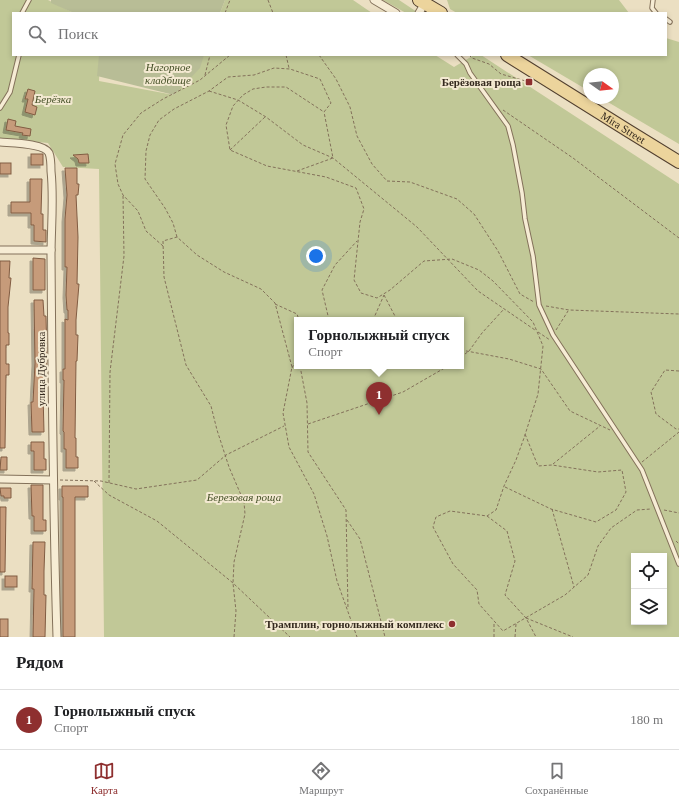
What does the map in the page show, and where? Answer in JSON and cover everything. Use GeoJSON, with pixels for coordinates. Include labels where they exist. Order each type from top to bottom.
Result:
{"type":"FeatureCollection","features":[{"type":"Feature","properties":{"kind":"main road"},"geometry":{"type":"LineString","coordinates":[[423,4],[439,12]]}},
{"type":"Feature","properties":{"kind":"main road","name":"Mira Street"},"geometry":{"type":"LineString","coordinates":[[510,56],[679,162]]}},
{"type":"Feature","properties":{"kind":"street"},"geometry":{"type":"LineString","coordinates":[[374,0],[394,12]]}},
{"type":"Feature","properties":{"kind":"street","name":"улица Дубровка"},"geometry":{"type":"LineString","coordinates":[[0,142],[43,148],[48,153],[52,184],[51,250],[53,480],[57,637]]}},
{"type":"Feature","properties":{"kind":"street"},"geometry":{"type":"LineString","coordinates":[[0,250],[51,250]]}},
{"type":"Feature","properties":{"kind":"street"},"geometry":{"type":"LineString","coordinates":[[0,478],[53,480]]}},
{"type":"Feature","properties":{"kind":"lane"},"geometry":{"type":"LineString","coordinates":[[22,12],[28,0]]}},
{"type":"Feature","properties":{"kind":"lane"},"geometry":{"type":"LineString","coordinates":[[653,0],[652,8],[655,12]]}},
{"type":"Feature","properties":{"kind":"lane"},"geometry":{"type":"LineString","coordinates":[[0,108],[10,92],[19,56]]}},
{"type":"Feature","properties":{"kind":"lane"},"geometry":{"type":"LineString","coordinates":[[458,56],[466,64],[508,126],[513,145],[522,193],[525,219],[533,256],[539,305],[553,335],[642,470],[679,564]]}},
{"type":"Feature","properties":{"kind":"path"},"geometry":{"type":"LineString","coordinates":[[224,12],[230,0]]}},
{"type":"Feature","properties":{"kind":"path"},"geometry":{"type":"LineString","coordinates":[[268,0],[273,12]]}},
{"type":"Feature","properties":{"kind":"path"},"geometry":{"type":"LineString","coordinates":[[205,76],[210,56]]}},
{"type":"Feature","properties":{"kind":"path"},"geometry":{"type":"LineString","coordinates":[[163,247],[146,231],[138,211],[123,195],[118,184],[115,164],[123,135],[141,113],[200,80],[229,56]]}},
{"type":"Feature","properties":{"kind":"path"},"geometry":{"type":"LineString","coordinates":[[286,56],[290,69]]}},
{"type":"Feature","properties":{"kind":"path"},"geometry":{"type":"LineString","coordinates":[[320,56],[336,79],[347,100],[357,136],[372,164],[387,181],[410,182],[457,199],[474,214],[498,250],[520,294],[539,305],[569,310],[679,314]]}},
{"type":"Feature","properties":{"kind":"path"},"geometry":{"type":"LineString","coordinates":[[470,56],[489,64],[501,74],[529,82]]}},
{"type":"Feature","properties":{"kind":"path"},"geometry":{"type":"LineString","coordinates":[[298,317],[297,314],[274,303],[261,289],[224,272],[197,255],[177,237],[173,224],[165,208],[145,179],[146,151],[150,135],[159,120],[174,109],[209,91],[228,77],[254,75],[274,68],[290,69],[320,79],[331,103],[324,112]]}},
{"type":"Feature","properties":{"kind":"path"},"geometry":{"type":"LineString","coordinates":[[230,150],[226,125],[233,106],[238,100],[253,89],[266,87],[286,87],[324,112],[333,158]]}},
{"type":"Feature","properties":{"kind":"path"},"geometry":{"type":"LineString","coordinates":[[209,91],[238,100],[266,117],[303,145],[333,158],[417,227],[478,291],[549,340]]}},
{"type":"Feature","properties":{"kind":"path"},"geometry":{"type":"LineString","coordinates":[[504,111],[573,158],[679,238]]}},
{"type":"Feature","properties":{"kind":"path"},"geometry":{"type":"LineString","coordinates":[[230,150],[266,117]]}},
{"type":"Feature","properties":{"kind":"path"},"geometry":{"type":"LineString","coordinates":[[230,150],[267,166],[326,177],[356,188],[364,210],[360,222],[354,280],[361,294],[377,298],[424,261],[452,259],[479,270],[533,322],[543,346],[538,394],[526,434],[504,486],[496,510],[487,516]]}},
{"type":"Feature","properties":{"kind":"path"},"geometry":{"type":"LineString","coordinates":[[296,171],[333,158]]}},
{"type":"Feature","properties":{"kind":"path"},"geometry":{"type":"LineString","coordinates":[[109,482],[110,372],[124,256],[123,195]]}},
{"type":"Feature","properties":{"kind":"path"},"geometry":{"type":"LineString","coordinates":[[177,237],[163,241],[164,277],[186,365],[211,406],[217,430],[244,502],[246,514],[234,562],[233,583],[236,611],[234,637]]}},
{"type":"Feature","properties":{"kind":"path"},"geometry":{"type":"LineString","coordinates":[[328,317],[322,290],[335,266],[358,240]]}},
{"type":"Feature","properties":{"kind":"path"},"geometry":{"type":"LineString","coordinates":[[374,317],[384,294]]}},
{"type":"Feature","properties":{"kind":"path"},"geometry":{"type":"LineString","coordinates":[[384,294],[396,317]]}},
{"type":"Feature","properties":{"kind":"path"},"geometry":{"type":"LineString","coordinates":[[274,303],[292,367],[283,413],[288,447],[314,494],[327,536],[337,581],[358,637]]}},
{"type":"Feature","properties":{"kind":"path"},"geometry":{"type":"LineString","coordinates":[[464,355],[469,351],[482,333],[504,309]]}},
{"type":"Feature","properties":{"kind":"path"},"geometry":{"type":"LineString","coordinates":[[553,335],[569,310]]}},
{"type":"Feature","properties":{"kind":"path"},"geometry":{"type":"LineString","coordinates":[[464,350],[509,359],[541,369],[570,411],[618,434]]}},
{"type":"Feature","properties":{"kind":"path"},"geometry":{"type":"LineString","coordinates":[[291,371],[294,364]]}},
{"type":"Feature","properties":{"kind":"path"},"geometry":{"type":"LineString","coordinates":[[301,369],[307,403],[308,452],[346,510],[348,610]]}},
{"type":"Feature","properties":{"kind":"path"},"geometry":{"type":"LineString","coordinates":[[307,424],[403,392],[443,369]]}},
{"type":"Feature","properties":{"kind":"path"},"geometry":{"type":"LineString","coordinates":[[679,370],[665,370],[651,392],[656,414],[676,429],[679,429]]}},
{"type":"Feature","properties":{"kind":"path"},"geometry":{"type":"LineString","coordinates":[[53,480],[94,480],[136,489],[197,480],[226,455],[285,426]]}},
{"type":"Feature","properties":{"kind":"path"},"geometry":{"type":"LineString","coordinates":[[552,465],[600,426]]}},
{"type":"Feature","properties":{"kind":"path"},"geometry":{"type":"LineString","coordinates":[[639,465],[679,432]]}},
{"type":"Feature","properties":{"kind":"path"},"geometry":{"type":"LineString","coordinates":[[504,486],[551,509],[596,522],[616,510],[626,492],[622,470],[598,472],[552,465],[538,466],[526,434]]}},
{"type":"Feature","properties":{"kind":"path"},"geometry":{"type":"LineString","coordinates":[[94,480],[109,495],[157,521],[233,583],[290,637]]}},
{"type":"Feature","properties":{"kind":"path"},"geometry":{"type":"LineString","coordinates":[[551,509],[574,587]]}},
{"type":"Feature","properties":{"kind":"path"},"geometry":{"type":"LineString","coordinates":[[536,637],[526,618],[504,595],[515,561],[507,531],[487,516],[450,511],[436,517],[433,527],[453,564],[477,590],[479,604],[502,631],[526,618],[565,595],[588,575],[598,546],[611,528],[637,510],[657,509],[679,513]]}},
{"type":"Feature","properties":{"kind":"path"},"geometry":{"type":"LineString","coordinates":[[347,520],[360,540],[385,637]]}},
{"type":"Feature","properties":{"kind":"path"},"geometry":{"type":"LineString","coordinates":[[526,618],[573,637]]}},
{"type":"Feature","properties":{"kind":"path"},"geometry":{"type":"LineString","coordinates":[[494,622],[494,637]]}},
{"type":"Feature","properties":{"kind":"path"},"geometry":{"type":"LineString","coordinates":[[515,637],[516,623]]}},
{"type":"Feature","properties":{"kind":"green space","name":"Березовая роща"},"geometry":{"type":"Polygon","coordinates":[[[0,0],[48,0],[72,12],[12,12],[12,56],[100,56],[99,81],[174,95],[198,66],[203,56],[437,56],[454,67],[472,56],[483,56],[679,184],[679,637],[104,637],[99,169],[63,167],[48,143],[0,138],[0,0]]]}},
{"type":"Feature","properties":{"kind":"green space"},"geometry":{"type":"Polygon","coordinates":[[[51,0],[225,0],[220,12],[72,12],[51,3],[51,0]]]}},
{"type":"Feature","properties":{"kind":"green space"},"geometry":{"type":"Polygon","coordinates":[[[225,0],[353,0],[371,12],[220,12],[225,0]]]}},
{"type":"Feature","properties":{"kind":"green space"},"geometry":{"type":"Polygon","coordinates":[[[383,0],[399,0],[417,12],[404,12],[383,0]]]}},
{"type":"Feature","properties":{"kind":"green space"},"geometry":{"type":"Polygon","coordinates":[[[447,0],[619,0],[628,12],[455,12],[450,9],[447,0]]]}},
{"type":"Feature","properties":{"kind":"green space"},"geometry":{"type":"Polygon","coordinates":[[[667,38],[679,42],[679,144],[611,104],[619,104],[619,68],[583,68],[583,87],[530,56],[667,56],[667,38]]]}},
{"type":"Feature","properties":{"kind":"green space","name":"Нагорное кладбище"},"geometry":{"type":"Polygon","coordinates":[[[99,56],[204,56],[200,68],[174,95],[97,76],[99,56]]]}},
{"type":"Feature","properties":{"kind":"building"},"geometry":{"type":"Polygon","coordinates":[[[28,89],[35,91],[32,105],[37,107],[35,115],[25,112],[28,99],[25,99],[28,89]]]}},
{"type":"Feature","properties":{"kind":"building"},"geometry":{"type":"Polygon","coordinates":[[[8,119],[16,121],[15,126],[31,129],[30,136],[22,135],[23,133],[6,130],[8,119]]]}},
{"type":"Feature","properties":{"kind":"building"},"geometry":{"type":"Polygon","coordinates":[[[31,154],[43,154],[43,165],[31,165],[31,154]]]}},
{"type":"Feature","properties":{"kind":"building"},"geometry":{"type":"Polygon","coordinates":[[[88,154],[89,163],[79,163],[78,159],[73,155],[88,154]]]}},
{"type":"Feature","properties":{"kind":"building"},"geometry":{"type":"Polygon","coordinates":[[[0,163],[11,163],[11,174],[0,174],[0,163]]]}},
{"type":"Feature","properties":{"kind":"building"},"geometry":{"type":"Polygon","coordinates":[[[65,168],[77,168],[77,184],[79,184],[78,195],[76,195],[78,237],[77,284],[79,284],[76,320],[76,335],[78,335],[76,361],[75,438],[78,468],[66,468],[66,449],[64,449],[63,431],[65,319],[68,320],[66,295],[67,267],[65,267],[65,219],[67,195],[65,168]]]}},
{"type":"Feature","properties":{"kind":"building"},"geometry":{"type":"Polygon","coordinates":[[[30,179],[42,179],[41,214],[43,214],[43,230],[46,230],[46,242],[34,241],[34,225],[31,225],[31,213],[11,213],[11,202],[30,202],[30,179]]]}},
{"type":"Feature","properties":{"kind":"building"},"geometry":{"type":"Polygon","coordinates":[[[33,258],[45,259],[45,290],[33,290],[33,258]]]}},
{"type":"Feature","properties":{"kind":"building"},"geometry":{"type":"Polygon","coordinates":[[[0,261],[10,261],[9,278],[11,278],[8,307],[9,345],[6,345],[6,364],[9,364],[9,375],[6,375],[5,448],[0,448],[0,261]]]}},
{"type":"Feature","properties":{"kind":"building"},"geometry":{"type":"Polygon","coordinates":[[[34,300],[43,300],[44,316],[46,316],[47,357],[45,393],[43,393],[44,432],[32,432],[31,402],[33,402],[35,363],[34,300]]]}},
{"type":"Feature","properties":{"kind":"building"},"geometry":{"type":"Polygon","coordinates":[[[31,442],[44,442],[44,459],[46,459],[46,470],[34,470],[34,451],[31,451],[31,442]]]}},
{"type":"Feature","properties":{"kind":"building"},"geometry":{"type":"Polygon","coordinates":[[[1,457],[7,457],[7,470],[0,470],[1,457]]]}},
{"type":"Feature","properties":{"kind":"building"},"geometry":{"type":"Polygon","coordinates":[[[31,485],[43,485],[43,520],[46,520],[46,531],[34,531],[31,485]]]}},
{"type":"Feature","properties":{"kind":"building"},"geometry":{"type":"Polygon","coordinates":[[[62,486],[88,486],[88,497],[75,497],[75,637],[63,637],[62,486]]]}},
{"type":"Feature","properties":{"kind":"building"},"geometry":{"type":"Polygon","coordinates":[[[0,488],[11,488],[11,498],[4,498],[4,496],[1,496],[0,488]]]}},
{"type":"Feature","properties":{"kind":"building"},"geometry":{"type":"Polygon","coordinates":[[[0,507],[6,507],[5,572],[0,572],[0,507]]]}},
{"type":"Feature","properties":{"kind":"building"},"geometry":{"type":"Polygon","coordinates":[[[33,542],[45,542],[45,637],[33,637],[33,542]]]}},
{"type":"Feature","properties":{"kind":"building"},"geometry":{"type":"Polygon","coordinates":[[[5,576],[17,576],[17,587],[5,587],[5,576]]]}},
{"type":"Feature","properties":{"kind":"building"},"geometry":{"type":"Polygon","coordinates":[[[0,619],[8,619],[8,637],[0,637],[0,619]]]}},
{"type":"Feature","properties":{"kind":"place","name":"Берёзовая роща"},"geometry":{"type":"Point","coordinates":[529,82]}},
{"type":"Feature","properties":{"kind":"place","name":"Горнолыжный спуск"},"geometry":{"type":"Point","coordinates":[379,415]}},
{"type":"Feature","properties":{"kind":"place","name":"Трамплин, горнолыжный комплекс"},"geometry":{"type":"Point","coordinates":[452,624]}},
{"type":"Feature","properties":{"kind":"park label","name":"Берёзка"},"geometry":{"type":"Point","coordinates":[53,99]}}]}
